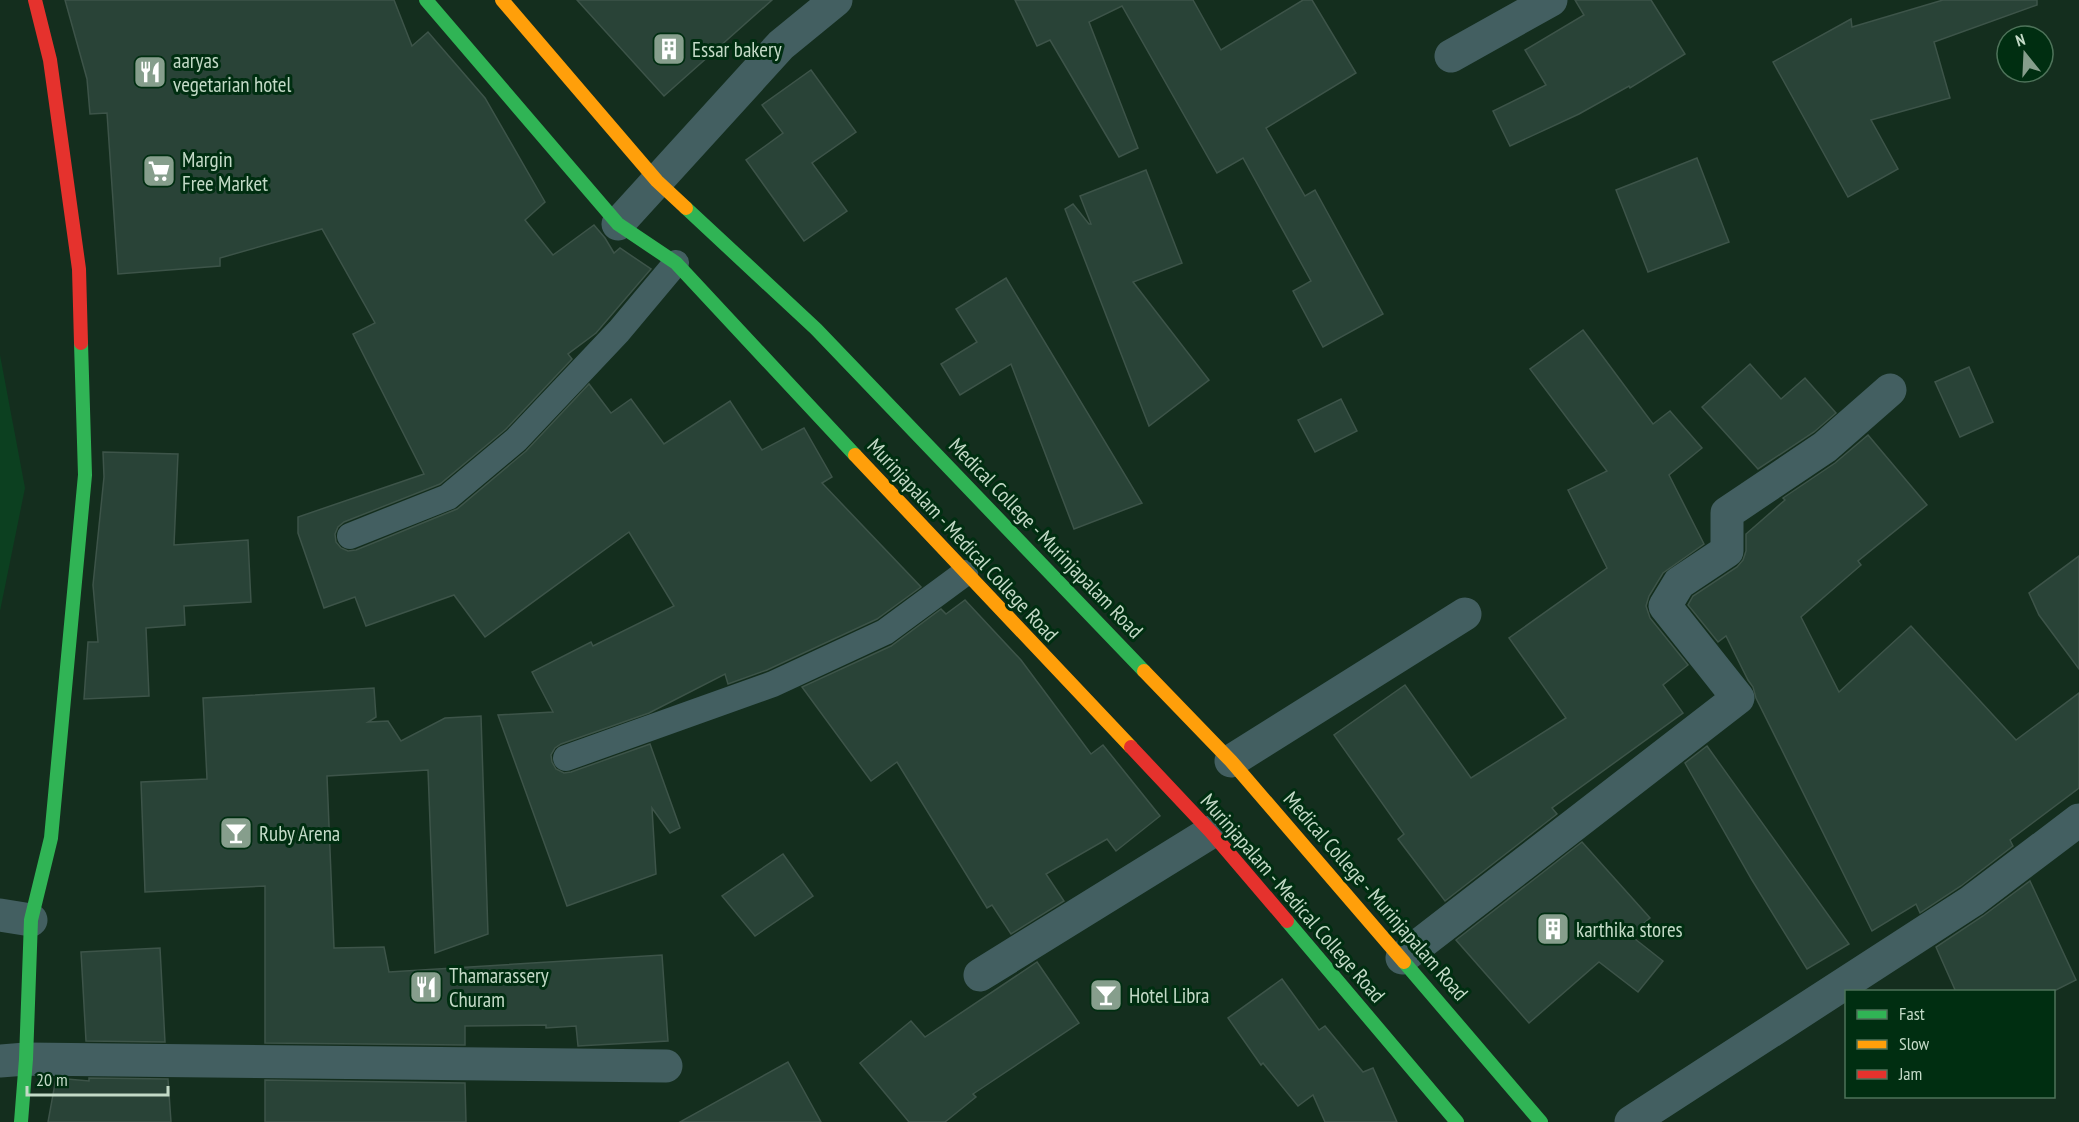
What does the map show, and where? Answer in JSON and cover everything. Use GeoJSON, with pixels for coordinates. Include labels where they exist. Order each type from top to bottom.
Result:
{"type":"FeatureCollection","features":[{"type":"Feature","properties":{"kind":"main road"},"geometry":{"type":"LineString","coordinates":[[21,1122],[13,1060],[16,917],[51,838],[85,475],[79,269],[50,60],[35,0]]}},
{"type":"Feature","properties":{"kind":"main road","name":"Murinjapalam - Medical College Road"},"geometry":{"type":"LineString","coordinates":[[426,0],[618,224],[676,263],[965,573],[1211,832],[1457,1122]]}},
{"type":"Feature","properties":{"kind":"main road","name":"Medical College - Murinjapalam Road"},"geometry":{"type":"LineString","coordinates":[[502,0],[657,181],[816,329],[1231,760],[1541,1122]]}},
{"type":"Feature","properties":{"kind":"street"},"geometry":{"type":"LineString","coordinates":[[618,224],[781,45],[836,0]]}},
{"type":"Feature","properties":{"kind":"street"},"geometry":{"type":"LineString","coordinates":[[1451,56],[1551,0]]}},
{"type":"Feature","properties":{"kind":"street"},"geometry":{"type":"LineString","coordinates":[[1402,958],[1738,698],[1665,606],[1678,583],[1727,551],[1727,513],[1825,447],[1890,390]]}},
{"type":"Feature","properties":{"kind":"street"},"geometry":{"type":"LineString","coordinates":[[1231,760],[1466,614]]}},
{"type":"Feature","properties":{"kind":"street"},"geometry":{"type":"LineString","coordinates":[[1631,1122],[1972,901],[2079,820]]}},
{"type":"Feature","properties":{"kind":"street"},"geometry":{"type":"LineString","coordinates":[[980,975],[1211,832]]}},
{"type":"Feature","properties":{"kind":"street"},"geometry":{"type":"LineString","coordinates":[[13,1060],[666,1066]]}},
{"type":"Feature","properties":{"kind":"lane"},"geometry":{"type":"LineString","coordinates":[[350,536],[448,497],[516,440],[619,331],[676,263]]}},
{"type":"Feature","properties":{"kind":"lane"},"geometry":{"type":"LineString","coordinates":[[566,758],[784,680],[885,632],[965,573]]}},
{"type":"Feature","properties":{"kind":"shaded area"},"geometry":{"type":"Polygon","coordinates":[[[0,355],[25,488],[0,611],[0,355]]]}},
{"type":"Feature","properties":{"kind":"building"},"geometry":{"type":"Polygon","coordinates":[[[65,0],[394,0],[412,46],[428,32],[485,98],[545,202],[525,220],[553,255],[594,225],[614,253],[620,248],[651,269],[596,333],[568,354],[572,359],[506,429],[440,484],[344,522],[335,534],[336,542],[341,548],[348,551],[356,550],[457,509],[526,451],[589,384],[611,413],[631,399],[664,444],[730,401],[762,450],[804,428],[832,477],[822,483],[921,587],[877,619],[767,670],[728,684],[725,674],[649,713],[555,748],[551,755],[552,762],[556,769],[564,773],[650,744],[680,828],[670,833],[652,808],[656,874],[567,906],[498,715],[553,712],[532,672],[591,642],[593,646],[674,606],[629,532],[485,637],[454,595],[366,626],[355,597],[324,608],[298,533],[298,517],[424,474],[353,334],[375,323],[322,229],[220,258],[220,266],[118,274],[107,113],[90,114],[87,79],[65,0]]]}},
{"type":"Feature","properties":{"kind":"building","name":"Essar bakery"},"geometry":{"type":"Polygon","coordinates":[[[577,0],[772,0],[664,96],[577,0]]]}},
{"type":"Feature","properties":{"kind":"building"},"geometry":{"type":"Polygon","coordinates":[[[1015,0],[1193,0],[1221,50],[1303,0],[1312,0],[1356,73],[1266,128],[1305,196],[1315,190],[1383,314],[1323,347],[1293,291],[1311,281],[1243,158],[1217,173],[1122,6],[1089,22],[1138,148],[1119,157],[1050,40],[1037,46],[1015,0]]]}},
{"type":"Feature","properties":{"kind":"building"},"geometry":{"type":"Polygon","coordinates":[[[1575,0],[1651,0],[1685,54],[1630,88],[1629,86],[1579,114],[1510,146],[1493,111],[1546,85],[1525,50],[1584,15],[1575,0]]]}},
{"type":"Feature","properties":{"kind":"building"},"geometry":{"type":"Polygon","coordinates":[[[1943,0],[2037,0],[2037,5],[1934,42],[1950,98],[1871,120],[1898,169],[1848,197],[1773,62],[1851,19],[1852,27],[1943,0]]]}},
{"type":"Feature","properties":{"kind":"building"},"geometry":{"type":"Polygon","coordinates":[[[811,70],[856,132],[812,163],[847,211],[804,241],[746,160],[783,133],[762,105],[811,70]]]}},
{"type":"Feature","properties":{"kind":"building"},"geometry":{"type":"Polygon","coordinates":[[[1697,158],[1729,242],[1648,272],[1616,190],[1697,158]]]}},
{"type":"Feature","properties":{"kind":"building"},"geometry":{"type":"Polygon","coordinates":[[[1146,170],[1182,263],[1133,282],[1209,380],[1149,426],[1065,209],[1073,204],[1091,224],[1080,196],[1146,170]]]}},
{"type":"Feature","properties":{"kind":"building"},"geometry":{"type":"Polygon","coordinates":[[[1006,278],[1142,503],[1074,529],[1011,364],[960,395],[941,364],[977,342],[956,309],[1006,278]]]}},
{"type":"Feature","properties":{"kind":"building"},"geometry":{"type":"Polygon","coordinates":[[[1583,330],[1653,424],[1670,411],[1702,448],[1669,475],[1704,544],[1663,573],[1649,596],[1646,606],[1650,618],[1688,665],[1663,685],[1683,713],[1552,808],[1557,814],[1445,901],[1398,839],[1404,834],[1334,735],[1405,685],[1471,778],[1566,718],[1509,638],[1607,568],[1568,490],[1607,471],[1530,369],[1583,330]]]}},
{"type":"Feature","properties":{"kind":"building"},"geometry":{"type":"Polygon","coordinates":[[[1750,364],[1781,399],[1805,378],[1836,413],[1814,432],[1758,469],[1702,407],[1750,364]]]}},
{"type":"Feature","properties":{"kind":"building"},"geometry":{"type":"Polygon","coordinates":[[[1969,367],[1993,422],[1960,437],[1935,382],[1969,367]]]}},
{"type":"Feature","properties":{"kind":"building"},"geometry":{"type":"Polygon","coordinates":[[[1341,399],[1357,431],[1315,452],[1298,420],[1341,399]]]}},
{"type":"Feature","properties":{"kind":"building"},"geometry":{"type":"Polygon","coordinates":[[[1868,435],[1927,505],[1858,561],[1861,565],[1801,617],[1839,692],[1911,626],[2016,740],[2079,693],[2079,788],[2010,840],[2013,846],[1961,886],[1920,913],[1916,904],[1872,931],[1726,636],[1718,642],[1688,605],[1693,596],[1737,567],[1746,551],[1746,534],[1785,500],[1783,498],[1835,463],[1868,435]]]}},
{"type":"Feature","properties":{"kind":"building"},"geometry":{"type":"Polygon","coordinates":[[[103,452],[178,454],[174,545],[248,540],[251,602],[184,606],[185,625],[146,628],[149,696],[84,699],[88,642],[98,642],[93,585],[104,477],[103,452]]]}},
{"type":"Feature","properties":{"kind":"building"},"geometry":{"type":"Polygon","coordinates":[[[2079,556],[2079,669],[2039,615],[2029,593],[2079,556]]]}},
{"type":"Feature","properties":{"kind":"building"},"geometry":{"type":"Polygon","coordinates":[[[965,600],[1021,660],[1091,754],[1103,745],[1160,816],[1116,851],[1107,839],[1046,874],[1064,901],[1011,934],[992,905],[987,908],[897,762],[871,781],[802,687],[891,646],[941,609],[946,614],[965,600]]]}},
{"type":"Feature","properties":{"kind":"building"},"geometry":{"type":"Polygon","coordinates":[[[374,688],[376,717],[368,722],[388,721],[401,741],[445,718],[481,716],[488,934],[435,953],[428,770],[327,776],[334,948],[384,947],[389,972],[662,955],[668,1041],[578,1046],[576,1026],[546,1028],[546,1025],[465,1026],[465,1045],[265,1043],[265,886],[145,892],[141,782],[207,779],[203,698],[374,688]]]}},
{"type":"Feature","properties":{"kind":"building"},"geometry":{"type":"Polygon","coordinates":[[[1707,746],[1849,944],[1807,969],[1752,880],[1685,763],[1707,746]]]}},
{"type":"Feature","properties":{"kind":"building","name":"karthika stores"},"geometry":{"type":"Polygon","coordinates":[[[1582,842],[1650,918],[1630,935],[1663,961],[1638,992],[1599,962],[1529,1023],[1456,940],[1582,842]]]}},
{"type":"Feature","properties":{"kind":"building"},"geometry":{"type":"Polygon","coordinates":[[[783,854],[813,896],[755,936],[722,896],[783,854]]]}},
{"type":"Feature","properties":{"kind":"building"},"geometry":{"type":"Polygon","coordinates":[[[2030,881],[2076,980],[2055,990],[1955,990],[1936,947],[2030,881]]]}},
{"type":"Feature","properties":{"kind":"building"},"geometry":{"type":"Polygon","coordinates":[[[160,948],[165,1042],[86,1041],[81,952],[160,948]]]}},
{"type":"Feature","properties":{"kind":"building"},"geometry":{"type":"Polygon","coordinates":[[[1037,962],[1079,1023],[973,1094],[976,1097],[945,1122],[909,1122],[860,1063],[911,1021],[925,1037],[1037,962]]]}},
{"type":"Feature","properties":{"kind":"building"},"geometry":{"type":"Polygon","coordinates":[[[1282,979],[1319,1030],[1325,1026],[1363,1072],[1373,1068],[1397,1122],[1325,1122],[1313,1095],[1298,1106],[1263,1063],[1261,1065],[1228,1018],[1282,979]]]}},
{"type":"Feature","properties":{"kind":"building"},"geometry":{"type":"Polygon","coordinates":[[[788,1062],[821,1122],[680,1122],[788,1062]]]}},
{"type":"Feature","properties":{"kind":"building"},"geometry":{"type":"Polygon","coordinates":[[[56,1078],[89,1081],[89,1078],[168,1079],[171,1122],[48,1122],[56,1078]]]}},
{"type":"Feature","properties":{"kind":"building"},"geometry":{"type":"Polygon","coordinates":[[[265,1080],[465,1083],[466,1122],[265,1122],[265,1080]]]}},
{"type":"Feature","properties":{"kind":"traffic: fast"},"geometry":{"type":"LineString","coordinates":[[426,0],[618,224],[676,263],[855,455]]}},
{"type":"Feature","properties":{"kind":"traffic: fast"},"geometry":{"type":"LineString","coordinates":[[686,208],[816,329],[1144,671]]}},
{"type":"Feature","properties":{"kind":"traffic: fast"},"geometry":{"type":"LineString","coordinates":[[21,1122],[26,1059],[31,920],[51,838],[85,475],[81,343]]}},
{"type":"Feature","properties":{"kind":"traffic: fast"},"geometry":{"type":"LineString","coordinates":[[1287,921],[1457,1122]]}},
{"type":"Feature","properties":{"kind":"traffic: fast"},"geometry":{"type":"LineString","coordinates":[[1404,962],[1541,1122]]}},
{"type":"Feature","properties":{"kind":"traffic: slow"},"geometry":{"type":"LineString","coordinates":[[502,0],[657,181],[686,208]]}},
{"type":"Feature","properties":{"kind":"traffic: slow"},"geometry":{"type":"LineString","coordinates":[[855,455],[1131,747]]}},
{"type":"Feature","properties":{"kind":"traffic: slow"},"geometry":{"type":"LineString","coordinates":[[1144,671],[1231,761],[1404,962]]}},
{"type":"Feature","properties":{"kind":"traffic: jam"},"geometry":{"type":"LineString","coordinates":[[35,0],[50,60],[79,269],[81,343]]}},
{"type":"Feature","properties":{"kind":"traffic: jam"},"geometry":{"type":"LineString","coordinates":[[1131,747],[1211,832],[1287,921]]}},
{"type":"Feature","properties":{"kind":"place","name":"Essar bakery"},"geometry":{"type":"Point","coordinates":[669,49]}},
{"type":"Feature","properties":{"kind":"place","name":"aaryas vegetarian hotel"},"geometry":{"type":"Point","coordinates":[150,72]}},
{"type":"Feature","properties":{"kind":"place","name":"Margin Free Market"},"geometry":{"type":"Point","coordinates":[159,171]}},
{"type":"Feature","properties":{"kind":"place","name":"Ruby Arena"},"geometry":{"type":"Point","coordinates":[236,833]}},
{"type":"Feature","properties":{"kind":"place","name":"karthika stores"},"geometry":{"type":"Point","coordinates":[1553,929]}},
{"type":"Feature","properties":{"kind":"place","name":"Thamarassery Churam"},"geometry":{"type":"Point","coordinates":[426,987]}},
{"type":"Feature","properties":{"kind":"place","name":"Hotel Libra"},"geometry":{"type":"Point","coordinates":[1106,995]}}]}
